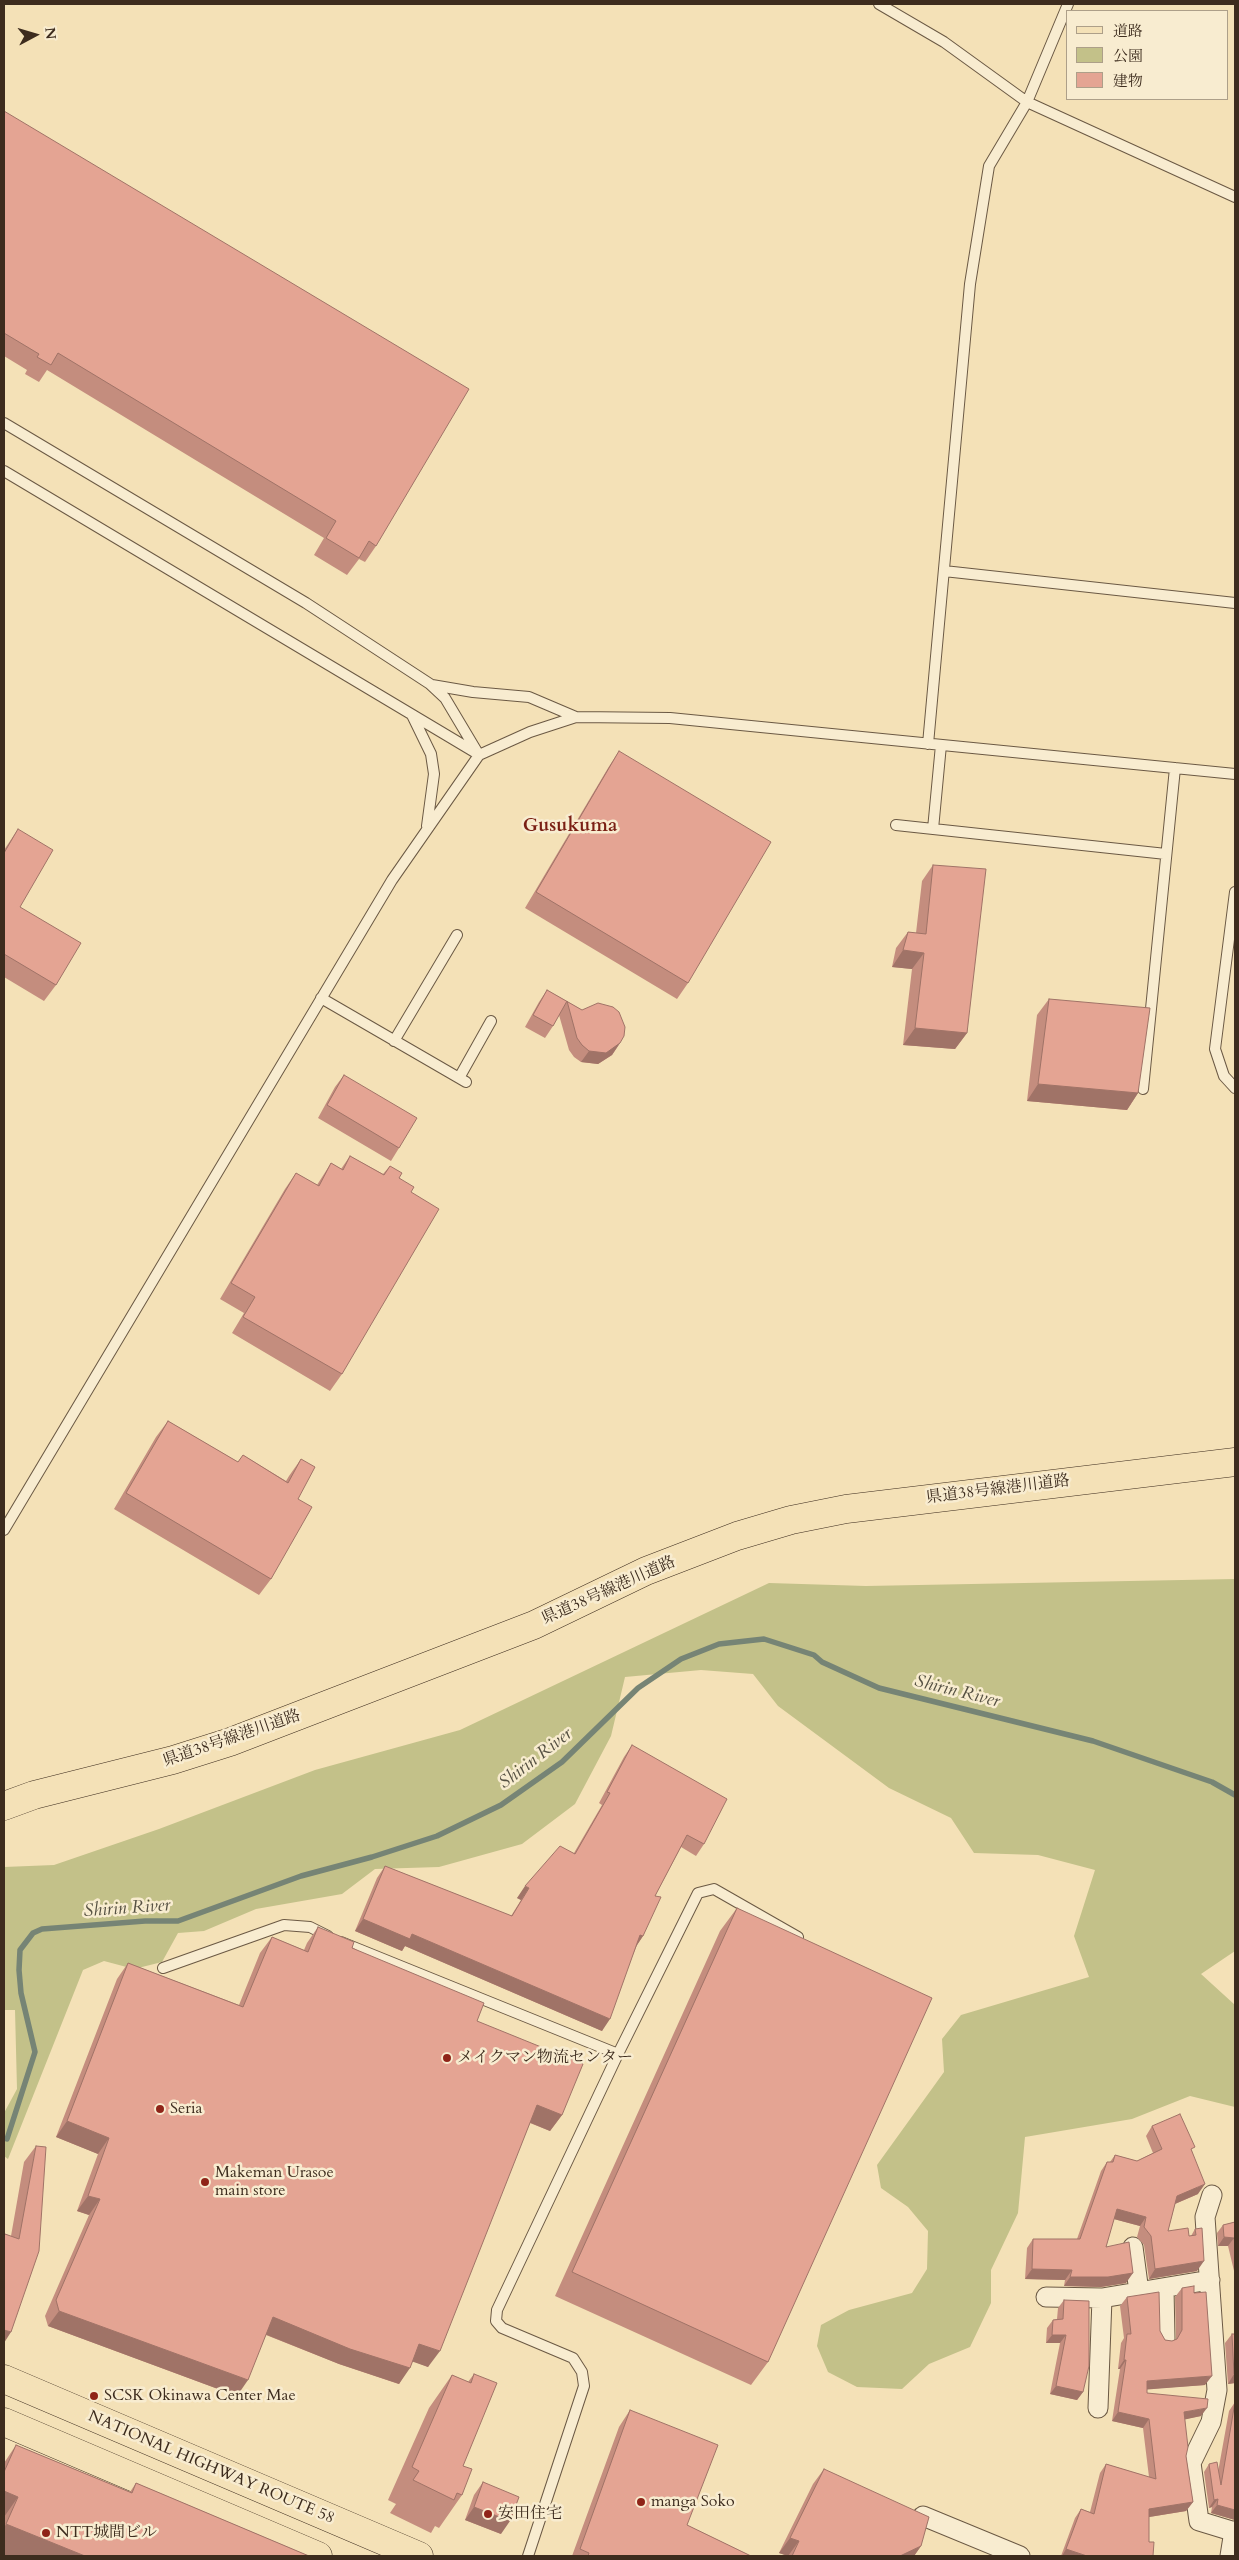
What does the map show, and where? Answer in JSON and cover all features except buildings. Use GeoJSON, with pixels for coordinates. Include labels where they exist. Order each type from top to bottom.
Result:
{"type":"FeatureCollection","features":[{"type":"Feature","properties":{"kind":"main road","name":"県道38号線港川道路"},"geometry":{"type":"LineString","coordinates":[[4,1806],[59,1788],[173,1760],[238,1739],[534,1625],[646,1571],[737,1536],[791,1520],[846,1509],[1235,1462]]}},
{"type":"Feature","properties":{"kind":"main road","name":"NATIONAL HIGHWAY ROUTE 58"},"geometry":{"type":"LineString","coordinates":[[4,2379],[419,2556]]}},
{"type":"Feature","properties":{"kind":"main road"},"geometry":{"type":"LineString","coordinates":[[4,2422],[318,2556]]}},
{"type":"Feature","properties":{"kind":"street"},"geometry":{"type":"LineString","coordinates":[[1212,2195],[1205,2217],[1216,2390],[1211,2422],[1191,2463],[1199,2521],[1234,2531],[1230,2556]]}},
{"type":"Feature","properties":{"kind":"street"},"geometry":{"type":"LineString","coordinates":[[1133,2247],[1139,2292]]}},
{"type":"Feature","properties":{"kind":"street"},"geometry":{"type":"LineString","coordinates":[[1046,2297],[1102,2298],[1210,2280]]}},
{"type":"Feature","properties":{"kind":"street"},"geometry":{"type":"LineString","coordinates":[[1164,2288],[1165,2339]]}},
{"type":"Feature","properties":{"kind":"street"},"geometry":{"type":"LineString","coordinates":[[1098,2408],[1102,2298]]}},
{"type":"Feature","properties":{"kind":"street"},"geometry":{"type":"LineString","coordinates":[[918,2515],[1020,2556]]}},
{"type":"Feature","properties":{"kind":"lane"},"geometry":{"type":"LineString","coordinates":[[879,4],[944,42],[1027,102],[1235,197]]}},
{"type":"Feature","properties":{"kind":"lane"},"geometry":{"type":"LineString","coordinates":[[928,744],[970,284],[989,166],[1027,102],[1068,4]]}},
{"type":"Feature","properties":{"kind":"lane"},"geometry":{"type":"LineString","coordinates":[[4,423],[306,603],[430,684],[445,698],[479,755]]}},
{"type":"Feature","properties":{"kind":"lane"},"geometry":{"type":"LineString","coordinates":[[4,472],[479,755]]}},
{"type":"Feature","properties":{"kind":"lane"},"geometry":{"type":"LineString","coordinates":[[944,571],[1235,603]]}},
{"type":"Feature","properties":{"kind":"lane"},"geometry":{"type":"LineString","coordinates":[[430,684],[473,692],[529,697],[576,717]]}},
{"type":"Feature","properties":{"kind":"lane"},"geometry":{"type":"LineString","coordinates":[[412,714],[431,754],[434,774],[427,829]]}},
{"type":"Feature","properties":{"kind":"lane"},"geometry":{"type":"LineString","coordinates":[[4,1530],[392,880],[479,755],[530,732],[576,717],[670,718],[1235,774]]}},
{"type":"Feature","properties":{"kind":"lane"},"geometry":{"type":"LineString","coordinates":[[933,829],[941,745]]}},
{"type":"Feature","properties":{"kind":"lane"},"geometry":{"type":"LineString","coordinates":[[1143,1089],[1175,768]]}},
{"type":"Feature","properties":{"kind":"lane"},"geometry":{"type":"LineString","coordinates":[[896,825],[1166,854]]}},
{"type":"Feature","properties":{"kind":"lane"},"geometry":{"type":"LineString","coordinates":[[1235,892],[1215,1049],[1224,1076],[1235,1088]]}},
{"type":"Feature","properties":{"kind":"lane"},"geometry":{"type":"LineString","coordinates":[[394,1040],[457,935]]}},
{"type":"Feature","properties":{"kind":"lane"},"geometry":{"type":"LineString","coordinates":[[321,998],[462,1080],[491,1021]]}},
{"type":"Feature","properties":{"kind":"lane"},"geometry":{"type":"LineString","coordinates":[[528,2556],[584,2386],[582,2372],[573,2358],[502,2328],[496,2321],[497,2310],[618,2054],[698,1893],[714,1890],[811,1944]]}},
{"type":"Feature","properties":{"kind":"lane"},"geometry":{"type":"LineString","coordinates":[[162,1968],[284,1925],[310,1927],[336,1940],[618,2054]]}},
{"type":"Feature","properties":{"kind":"green space"},"geometry":{"type":"Polygon","coordinates":[[[1235,1579],[1235,1951],[1201,1974],[1235,2005],[1235,2107],[1190,2096],[1132,2119],[1025,2137],[1018,2213],[991,2270],[991,2303],[970,2347],[929,2364],[902,2389],[857,2387],[828,2372],[817,2346],[821,2325],[849,2310],[912,2293],[927,2269],[928,2231],[908,2207],[881,2188],[877,2165],[944,2072],[942,2039],[961,2015],[1089,1977],[1074,1936],[1095,1870],[1038,1855],[974,1853],[951,1818],[889,1788],[778,1706],[753,1674],[701,1670],[625,1677],[611,1736],[575,1804],[522,1844],[439,1867],[375,1869],[342,1894],[256,1909],[204,1931],[178,1933],[162,1962],[134,1969],[104,1961],[83,1970],[8,2159],[4,2156],[4,2113],[17,2089],[15,2010],[4,2010],[4,1867],[54,1865],[159,1829],[315,1770],[460,1730],[769,1583],[866,1586],[1235,1579]]]}},
{"type":"Feature","properties":{"kind":"waterway","name":"Shirin River"},"geometry":{"type":"LineString","coordinates":[[7,2139],[35,2052],[21,1993],[19,1970],[20,1950],[33,1933],[42,1929],[145,1921],[178,1921],[301,1876],[372,1857],[437,1836],[501,1805],[562,1762],[638,1688],[681,1659],[719,1644],[764,1639],[814,1655],[822,1662],[879,1688],[1093,1741],[1212,1782],[1235,1795]]}},
{"type":"Feature","properties":{"kind":"place","name":"メイクマン物流センター"},"geometry":{"type":"Point","coordinates":[447,2058]}},
{"type":"Feature","properties":{"kind":"place","name":"Seria"},"geometry":{"type":"Point","coordinates":[160,2109]}},
{"type":"Feature","properties":{"kind":"place","name":"Makeman Urasoe main store"},"geometry":{"type":"Point","coordinates":[205,2182]}},
{"type":"Feature","properties":{"kind":"place","name":"SCSK Okinawa Center Mae"},"geometry":{"type":"Point","coordinates":[94,2396]}},
{"type":"Feature","properties":{"kind":"place","name":"manga Soko"},"geometry":{"type":"Point","coordinates":[641,2502]}},
{"type":"Feature","properties":{"kind":"place","name":"安田住宅"},"geometry":{"type":"Point","coordinates":[488,2514]}},
{"type":"Feature","properties":{"kind":"place","name":"NTT城間ビル"},"geometry":{"type":"Point","coordinates":[46,2533]}},
{"type":"Feature","properties":{"kind":"district","name":"Gusukuma"},"geometry":{"type":"Point","coordinates":[570,827]}}]}
